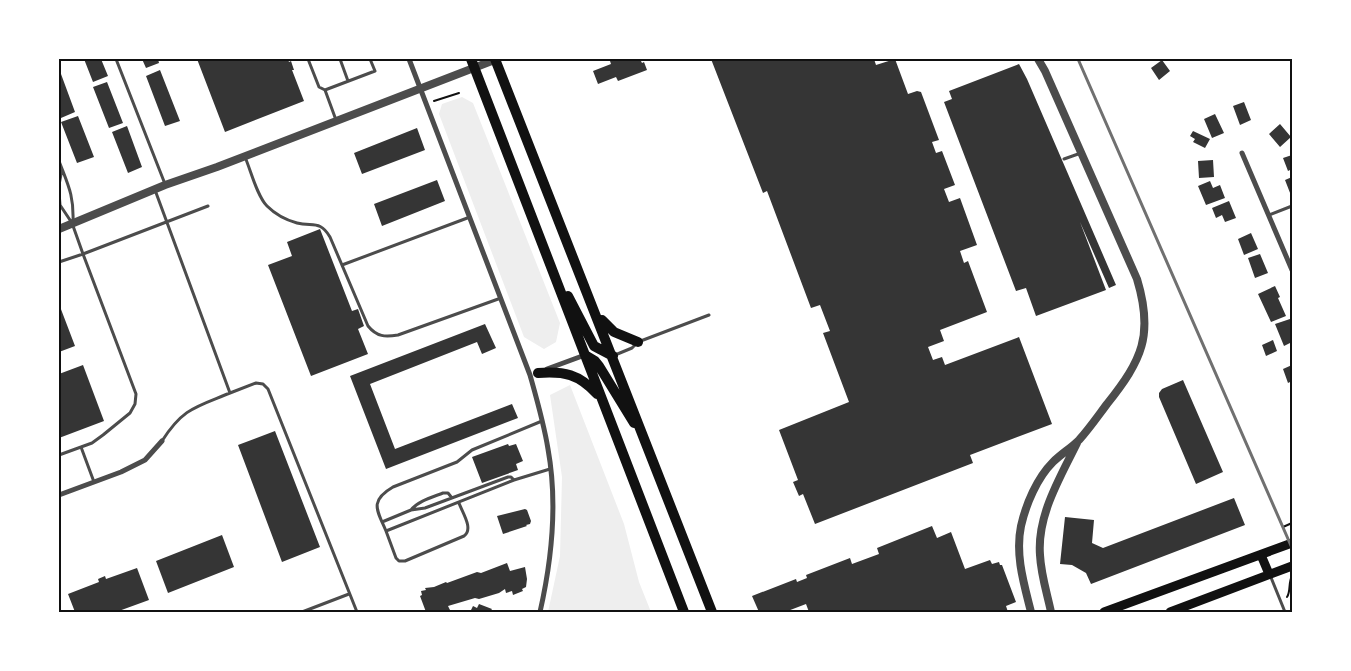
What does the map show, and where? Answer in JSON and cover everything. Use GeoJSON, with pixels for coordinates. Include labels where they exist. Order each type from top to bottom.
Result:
{"type":"FeatureCollection","features":[{"type":"Feature","properties":{"kind":"main road"},"geometry":{"type":"LineString","coordinates":[[496,59],[712,612]]}},
{"type":"Feature","properties":{"kind":"main road"},"geometry":{"type":"LineString","coordinates":[[472,63],[684,612]]}},
{"type":"Feature","properties":{"kind":"main road"},"geometry":{"type":"LineString","coordinates":[[547,258],[591,341],[600,350],[613,356]]}},
{"type":"Feature","properties":{"kind":"main road"},"geometry":{"type":"LineString","coordinates":[[595,312],[609,328],[638,342]]}},
{"type":"Feature","properties":{"kind":"main road"},"geometry":{"type":"LineString","coordinates":[[585,355],[598,366],[646,443]]}},
{"type":"Feature","properties":{"kind":"main road"},"geometry":{"type":"LineString","coordinates":[[534,374],[568,373],[588,385],[600,398]]}},
{"type":"Feature","properties":{"kind":"main road"},"geometry":{"type":"LineString","coordinates":[[1104,612],[1292,543]]}},
{"type":"Feature","properties":{"kind":"main road"},"geometry":{"type":"LineString","coordinates":[[1261,555],[1269,574]]}},
{"type":"Feature","properties":{"kind":"main road"},"geometry":{"type":"LineString","coordinates":[[1170,612],[1292,566]]}},
{"type":"Feature","properties":{"kind":"street"},"geometry":{"type":"LineString","coordinates":[[409,59],[501,298],[534,374],[548,451],[553,512],[552,547],[540,612]]}},
{"type":"Feature","properties":{"kind":"street"},"geometry":{"type":"LineString","coordinates":[[59,229],[165,185],[421,88],[472,63],[496,59]]}},
{"type":"Feature","properties":{"kind":"street"},"geometry":{"type":"LineString","coordinates":[[1031,612],[1020,561],[1019,544],[1022,526],[1034,491],[1052,464],[1079,439],[1124,384],[1135,365],[1144,340],[1145,317],[1138,279],[1046,72],[1038,59]]}},
{"type":"Feature","properties":{"kind":"street"},"geometry":{"type":"LineString","coordinates":[[1242,153],[1292,270]]}},
{"type":"Feature","properties":{"kind":"street"},"geometry":{"type":"LineString","coordinates":[[534,374],[585,355]]}},
{"type":"Feature","properties":{"kind":"street"},"geometry":{"type":"LineString","coordinates":[[1051,612],[1043,579],[1040,538],[1057,482],[1079,439]]}},
{"type":"Feature","properties":{"kind":"street"},"geometry":{"type":"LineString","coordinates":[[59,495],[121,472],[145,460],[162,441]]}},
{"type":"Feature","properties":{"kind":"lane"},"geometry":{"type":"LineString","coordinates":[[116,59],[165,185]]}},
{"type":"Feature","properties":{"kind":"lane"},"geometry":{"type":"LineString","coordinates":[[308,59],[319,87],[325,90],[337,121]]}},
{"type":"Feature","properties":{"kind":"lane"},"geometry":{"type":"LineString","coordinates":[[340,59],[348,81]]}},
{"type":"Feature","properties":{"kind":"lane"},"geometry":{"type":"LineString","coordinates":[[325,90],[375,71],[370,59]]}},
{"type":"Feature","properties":{"kind":"lane"},"geometry":{"type":"LineString","coordinates":[[598,59],[608,59]]}},
{"type":"Feature","properties":{"kind":"lane"},"geometry":{"type":"LineString","coordinates":[[1064,159],[1082,152]]}},
{"type":"Feature","properties":{"kind":"lane"},"geometry":{"type":"LineString","coordinates":[[245,156],[266,205],[273,212],[291,221],[300,224],[315,224],[326,230],[368,326],[382,337],[398,335],[501,298]]}},
{"type":"Feature","properties":{"kind":"lane"},"geometry":{"type":"LineString","coordinates":[[59,160],[70,185],[74,204],[72,223]]}},
{"type":"Feature","properties":{"kind":"lane"},"geometry":{"type":"LineString","coordinates":[[59,185],[62,168]]}},
{"type":"Feature","properties":{"kind":"lane"},"geometry":{"type":"LineString","coordinates":[[155,189],[230,393]]}},
{"type":"Feature","properties":{"kind":"lane"},"geometry":{"type":"LineString","coordinates":[[59,192],[60,205],[72,223],[136,394],[135,404],[130,413],[104,435],[92,443],[59,455]]}},
{"type":"Feature","properties":{"kind":"lane"},"geometry":{"type":"LineString","coordinates":[[59,262],[208,206]]}},
{"type":"Feature","properties":{"kind":"lane"},"geometry":{"type":"LineString","coordinates":[[1269,214],[1292,206]]}},
{"type":"Feature","properties":{"kind":"lane"},"geometry":{"type":"LineString","coordinates":[[342,265],[470,217]]}},
{"type":"Feature","properties":{"kind":"lane"},"geometry":{"type":"LineString","coordinates":[[613,356],[632,348],[638,342],[709,315]]}},
{"type":"Feature","properties":{"kind":"lane"},"geometry":{"type":"LineString","coordinates":[[162,441],[171,427],[189,410],[256,383],[263,384],[268,389],[356,612]]}},
{"type":"Feature","properties":{"kind":"lane"},"geometry":{"type":"LineString","coordinates":[[458,503],[469,528],[468,533],[405,561],[399,561],[396,558],[377,508],[377,502],[384,492],[457,462],[472,450],[542,421]]}},
{"type":"Feature","properties":{"kind":"lane"},"geometry":{"type":"LineString","coordinates":[[81,447],[94,482]]}},
{"type":"Feature","properties":{"kind":"lane"},"geometry":{"type":"LineString","coordinates":[[386,532],[514,480],[550,469]]}},
{"type":"Feature","properties":{"kind":"lane"},"geometry":{"type":"LineString","coordinates":[[382,522],[411,510],[425,508],[508,477],[514,480]]}},
{"type":"Feature","properties":{"kind":"lane"},"geometry":{"type":"LineString","coordinates":[[411,510],[413,507],[443,493],[448,493],[452,498]]}},
{"type":"Feature","properties":{"kind":"lane"},"geometry":{"type":"LineString","coordinates":[[1269,574],[1284,612]]}},
{"type":"Feature","properties":{"kind":"lane"},"geometry":{"type":"LineString","coordinates":[[302,612],[349,594]]}},
{"type":"Feature","properties":{"kind":"path"},"geometry":{"type":"LineString","coordinates":[[434,101],[459,93]]}},
{"type":"Feature","properties":{"kind":"path"},"geometry":{"type":"LineString","coordinates":[[1283,526],[1292,523]]}},
{"type":"Feature","properties":{"kind":"path"},"geometry":{"type":"LineString","coordinates":[[1281,604],[1289,594],[1292,576]]}},
{"type":"Feature","properties":{"kind":"shaded area"},"geometry":{"type":"Polygon","coordinates":[[[462,97],[473,103],[560,323],[556,342],[544,349],[524,337],[439,114],[442,104],[462,97]]]}},
{"type":"Feature","properties":{"kind":"shaded area"},"geometry":{"type":"Polygon","coordinates":[[[570,385],[624,524],[639,582],[651,612],[548,612],[560,556],[562,477],[550,395],[570,385]]]}},
{"type":"Feature","properties":{"kind":"building"},"geometry":{"type":"Polygon","coordinates":[[[84,59],[101,59],[108,76],[93,82],[84,59]]]}},
{"type":"Feature","properties":{"kind":"building"},"geometry":{"type":"Polygon","coordinates":[[[142,59],[158,59],[159,63],[146,68],[142,59]]]}},
{"type":"Feature","properties":{"kind":"building"},"geometry":{"type":"Polygon","coordinates":[[[197,59],[288,59],[289,62],[291,61],[294,70],[292,70],[304,101],[225,132],[197,59]]]}},
{"type":"Feature","properties":{"kind":"building"},"geometry":{"type":"Polygon","coordinates":[[[616,59],[640,59],[642,63],[644,62],[647,70],[618,81],[616,77],[598,84],[593,71],[611,64],[610,61],[616,59]]]}},
{"type":"Feature","properties":{"kind":"building"},"geometry":{"type":"Polygon","coordinates":[[[711,59],[874,59],[876,65],[895,59],[908,94],[917,91],[921,92],[939,140],[932,142],[936,153],[942,151],[955,185],[944,189],[949,202],[960,198],[977,245],[960,251],[964,263],[968,261],[987,312],[940,330],[944,341],[928,347],[933,360],[942,357],[945,365],[1019,337],[1052,424],[970,455],[973,463],[815,524],[803,494],[799,496],[793,482],[798,480],[779,430],[849,402],[823,333],[830,331],[820,305],[811,308],[767,191],[763,193],[711,59]]]}},
{"type":"Feature","properties":{"kind":"building"},"geometry":{"type":"Polygon","coordinates":[[[1162,60],[1170,71],[1159,80],[1151,68],[1162,60]]]}},
{"type":"Feature","properties":{"kind":"building"},"geometry":{"type":"Polygon","coordinates":[[[1019,64],[1116,285],[1109,288],[1080,222],[1106,290],[1036,316],[1026,288],[1016,291],[944,102],[952,99],[949,91],[1019,64]]]}},
{"type":"Feature","properties":{"kind":"building"},"geometry":{"type":"Polygon","coordinates":[[[160,70],[180,121],[165,126],[146,76],[160,70]]]}},
{"type":"Feature","properties":{"kind":"building"},"geometry":{"type":"Polygon","coordinates":[[[61,74],[75,112],[61,118],[59,113],[59,75],[61,74]]]}},
{"type":"Feature","properties":{"kind":"building"},"geometry":{"type":"Polygon","coordinates":[[[107,82],[123,123],[109,128],[93,87],[107,82]]]}},
{"type":"Feature","properties":{"kind":"building"},"geometry":{"type":"Polygon","coordinates":[[[1244,102],[1251,120],[1240,125],[1233,106],[1244,102]]]}},
{"type":"Feature","properties":{"kind":"building"},"geometry":{"type":"Polygon","coordinates":[[[1215,114],[1224,133],[1212,138],[1204,119],[1215,114]]]}},
{"type":"Feature","properties":{"kind":"building"},"geometry":{"type":"Polygon","coordinates":[[[78,116],[94,157],[77,163],[61,122],[78,116]]]}},
{"type":"Feature","properties":{"kind":"building"},"geometry":{"type":"Polygon","coordinates":[[[1280,124],[1291,137],[1280,147],[1269,134],[1280,124]]]}},
{"type":"Feature","properties":{"kind":"building"},"geometry":{"type":"Polygon","coordinates":[[[127,126],[142,167],[128,173],[112,132],[127,126]]]}},
{"type":"Feature","properties":{"kind":"building"},"geometry":{"type":"Polygon","coordinates":[[[417,128],[425,150],[362,174],[354,153],[417,128]]]}},
{"type":"Feature","properties":{"kind":"building"},"geometry":{"type":"Polygon","coordinates":[[[1193,131],[1210,139],[1205,148],[1193,142],[1195,139],[1190,136],[1193,131]]]}},
{"type":"Feature","properties":{"kind":"building"},"geometry":{"type":"Polygon","coordinates":[[[1292,155],[1292,169],[1288,171],[1283,158],[1292,155]]]}},
{"type":"Feature","properties":{"kind":"building"},"geometry":{"type":"Polygon","coordinates":[[[1213,160],[1214,177],[1199,178],[1198,161],[1213,160]]]}},
{"type":"Feature","properties":{"kind":"building"},"geometry":{"type":"Polygon","coordinates":[[[1292,177],[1292,198],[1285,180],[1292,177]]]}},
{"type":"Feature","properties":{"kind":"building"},"geometry":{"type":"Polygon","coordinates":[[[437,180],[445,201],[382,226],[374,204],[437,180]]]}},
{"type":"Feature","properties":{"kind":"building"},"geometry":{"type":"Polygon","coordinates":[[[1210,181],[1213,188],[1220,185],[1225,198],[1206,205],[1198,186],[1210,181]]]}},
{"type":"Feature","properties":{"kind":"building"},"geometry":{"type":"Polygon","coordinates":[[[1229,201],[1236,218],[1225,222],[1222,215],[1216,218],[1212,208],[1229,201]]]}},
{"type":"Feature","properties":{"kind":"building"},"geometry":{"type":"Polygon","coordinates":[[[320,229],[352,311],[358,309],[364,326],[358,329],[368,354],[311,376],[268,265],[292,256],[287,242],[320,229]]]}},
{"type":"Feature","properties":{"kind":"building"},"geometry":{"type":"Polygon","coordinates":[[[1251,233],[1258,249],[1244,255],[1238,239],[1251,233]]]}},
{"type":"Feature","properties":{"kind":"building"},"geometry":{"type":"Polygon","coordinates":[[[1260,254],[1268,273],[1255,278],[1248,258],[1260,254]]]}},
{"type":"Feature","properties":{"kind":"building"},"geometry":{"type":"Polygon","coordinates":[[[1275,286],[1286,316],[1271,322],[1258,294],[1275,286]]]}},
{"type":"Feature","properties":{"kind":"building"},"geometry":{"type":"Polygon","coordinates":[[[59,304],[75,346],[59,352],[59,304]]]}},
{"type":"Feature","properties":{"kind":"building"},"geometry":{"type":"Polygon","coordinates":[[[1290,319],[1292,342],[1284,346],[1275,324],[1290,319]]]}},
{"type":"Feature","properties":{"kind":"building"},"geometry":{"type":"Polygon","coordinates":[[[485,324],[496,348],[482,354],[477,342],[370,384],[395,449],[512,404],[518,418],[386,469],[350,376],[485,324]]]}},
{"type":"Feature","properties":{"kind":"building"},"geometry":{"type":"Polygon","coordinates":[[[1273,340],[1277,351],[1266,356],[1262,345],[1273,340]]]}},
{"type":"Feature","properties":{"kind":"building"},"geometry":{"type":"Polygon","coordinates":[[[83,365],[104,421],[59,438],[59,374],[83,365]]]}},
{"type":"Feature","properties":{"kind":"building"},"geometry":{"type":"Polygon","coordinates":[[[1292,365],[1292,381],[1288,383],[1283,369],[1292,365]]]}},
{"type":"Feature","properties":{"kind":"building"},"geometry":{"type":"Polygon","coordinates":[[[1183,380],[1223,472],[1196,484],[1159,397],[1162,389],[1183,380]]]}},
{"type":"Feature","properties":{"kind":"building"},"geometry":{"type":"Polygon","coordinates":[[[275,431],[320,547],[282,562],[238,445],[275,431]]]}},
{"type":"Feature","properties":{"kind":"building"},"geometry":{"type":"Polygon","coordinates":[[[508,444],[509,446],[516,444],[523,461],[516,464],[518,470],[482,483],[472,457],[508,444]]]}},
{"type":"Feature","properties":{"kind":"building"},"geometry":{"type":"Polygon","coordinates":[[[1234,498],[1245,525],[1091,584],[1086,573],[1072,565],[1060,564],[1065,517],[1094,520],[1092,543],[1103,548],[1234,498]]]}},
{"type":"Feature","properties":{"kind":"building"},"geometry":{"type":"Polygon","coordinates":[[[525,509],[531,521],[530,524],[503,534],[497,516],[525,509]]]}},
{"type":"Feature","properties":{"kind":"building"},"geometry":{"type":"Polygon","coordinates":[[[932,526],[937,538],[951,532],[965,569],[990,560],[992,564],[999,562],[1002,565],[1016,602],[1006,606],[1008,612],[809,612],[806,604],[785,612],[759,612],[752,596],[796,579],[797,582],[807,578],[806,575],[850,558],[852,564],[879,554],[877,548],[932,526]]]}},
{"type":"Feature","properties":{"kind":"building"},"geometry":{"type":"Polygon","coordinates":[[[222,535],[234,567],[168,593],[156,561],[222,535]]]}},
{"type":"Feature","properties":{"kind":"building"},"geometry":{"type":"Polygon","coordinates":[[[507,563],[510,571],[525,567],[527,579],[526,587],[522,589],[523,591],[513,595],[512,591],[506,593],[505,589],[499,593],[479,599],[475,598],[448,606],[451,612],[426,612],[420,596],[422,595],[421,591],[426,590],[425,588],[447,583],[477,572],[481,573],[507,563]]]}},
{"type":"Feature","properties":{"kind":"building"},"geometry":{"type":"Polygon","coordinates":[[[137,568],[149,600],[116,612],[75,612],[68,594],[99,582],[98,579],[105,576],[106,579],[137,568]]]}},
{"type":"Feature","properties":{"kind":"building"},"geometry":{"type":"Polygon","coordinates":[[[479,604],[492,609],[490,612],[470,612],[473,606],[477,608],[479,604]]]}},
{"type":"Feature","properties":{"kind":"railway"},"geometry":{"type":"LineString","coordinates":[[1078,59],[1292,548]]}}]}
